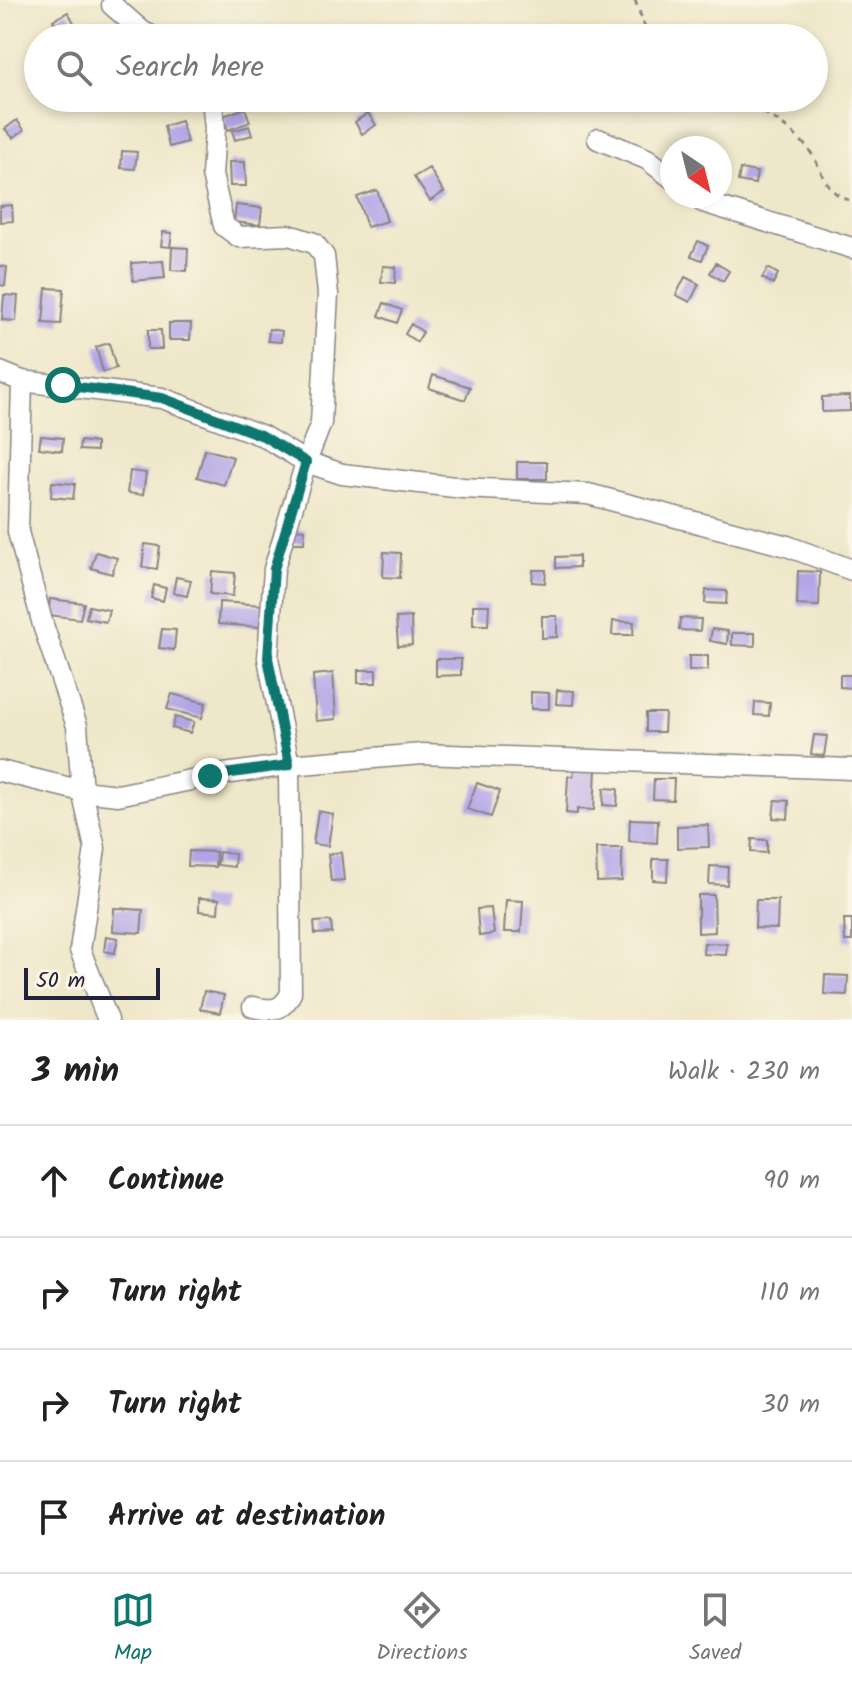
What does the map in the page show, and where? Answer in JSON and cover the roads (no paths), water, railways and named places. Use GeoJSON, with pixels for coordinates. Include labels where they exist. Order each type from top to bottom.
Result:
{"type":"FeatureCollection","features":[{"type":"Feature","properties":{"kind":"street"},"geometry":{"type":"LineString","coordinates":[[112,5],[134,24]]}},
{"type":"Feature","properties":{"kind":"street"},"geometry":{"type":"LineString","coordinates":[[213,112],[212,175],[224,226],[239,237],[289,235],[314,243],[324,256],[328,294],[321,423],[274,569],[268,658],[289,765],[291,993],[286,1005],[272,1011],[253,1007]]}},
{"type":"Feature","properties":{"kind":"street"},"geometry":{"type":"LineString","coordinates":[[598,139],[647,159],[660,169]]}},
{"type":"Feature","properties":{"kind":"street"},"geometry":{"type":"LineString","coordinates":[[722,208],[852,248]]}},
{"type":"Feature","properties":{"kind":"street"},"geometry":{"type":"LineString","coordinates":[[0,372],[22,381],[162,398],[263,436],[306,462],[342,474],[463,488],[588,494],[787,546],[852,570]]}},
{"type":"Feature","properties":{"kind":"street"},"geometry":{"type":"LineString","coordinates":[[22,381],[18,532],[43,625],[77,726],[82,791],[95,848],[80,950],[108,1020]]}},
{"type":"Feature","properties":{"kind":"street"},"geometry":{"type":"LineString","coordinates":[[0,771],[82,791],[118,795],[210,776],[289,765],[422,754],[852,769]]}}]}
